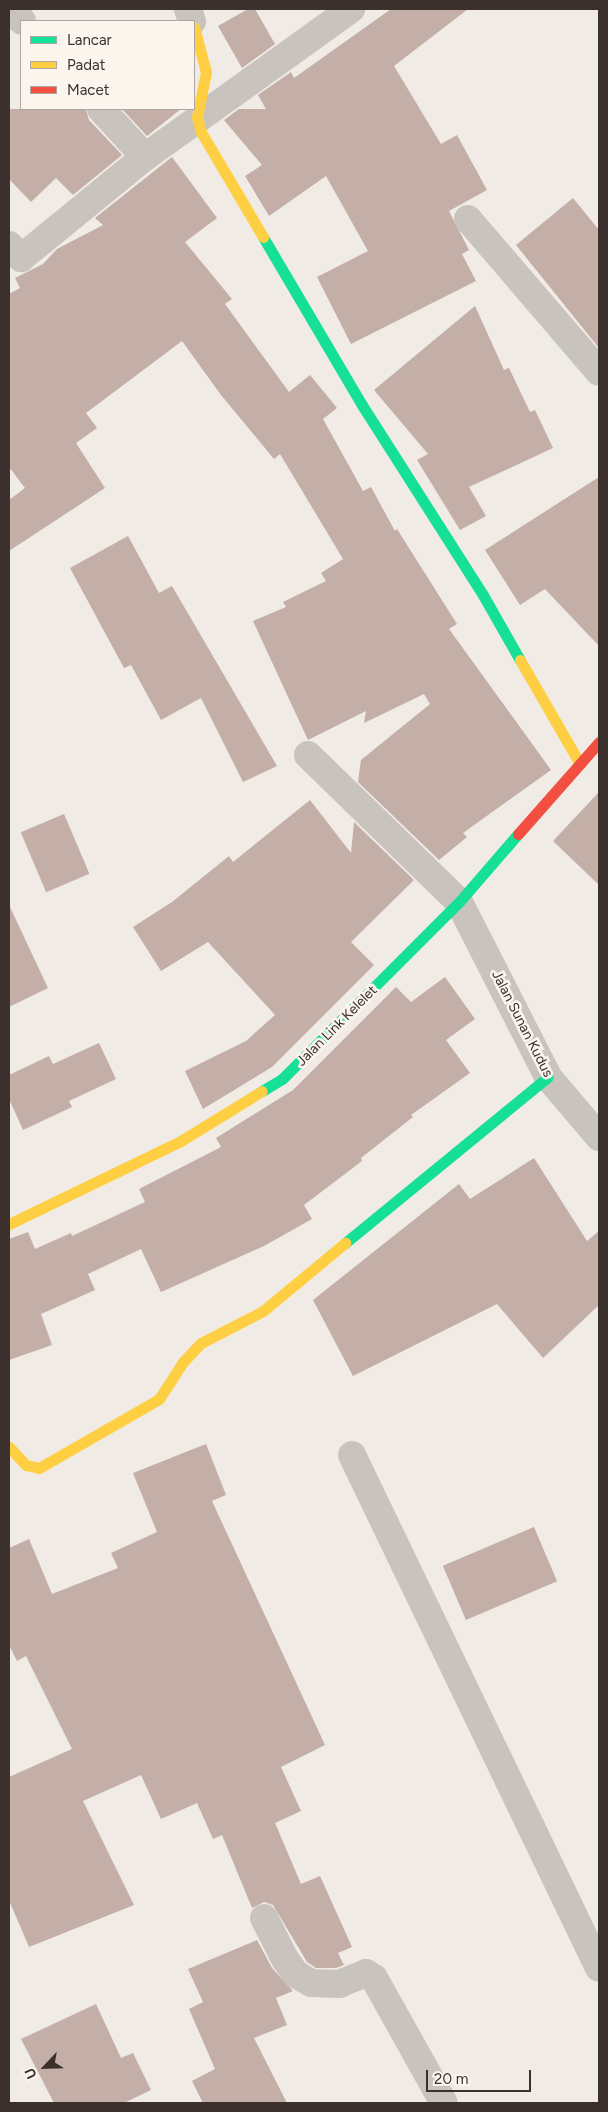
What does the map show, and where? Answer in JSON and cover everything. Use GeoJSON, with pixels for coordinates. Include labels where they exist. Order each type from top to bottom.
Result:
{"type":"FeatureCollection","features":[{"type":"Feature","properties":{"kind":"street"},"geometry":{"type":"LineString","coordinates":[[13,257],[197,117],[351,9]]}},
{"type":"Feature","properties":{"kind":"street"},"geometry":{"type":"LineString","coordinates":[[195,31],[206,72],[197,117],[201,132],[362,405],[483,595],[580,764]]}},
{"type":"Feature","properties":{"kind":"street"},"geometry":{"type":"LineString","coordinates":[[102,110],[145,157]]}},
{"type":"Feature","properties":{"kind":"street"},"geometry":{"type":"LineString","coordinates":[[468,219],[599,372]]}},
{"type":"Feature","properties":{"kind":"street","name":"Jalan Link Kelelet"},"geometry":{"type":"LineString","coordinates":[[9,1224],[179,1142],[282,1079],[459,902],[599,742]]}},
{"type":"Feature","properties":{"kind":"street","name":"Jalan Sunan Kudus"},"geometry":{"type":"LineString","coordinates":[[308,755],[459,902],[548,1077],[599,1137]]}},
{"type":"Feature","properties":{"kind":"street"},"geometry":{"type":"LineString","coordinates":[[9,1447],[26,1465],[39,1468],[159,1399],[183,1362],[201,1343],[263,1311],[548,1077]]}},
{"type":"Feature","properties":{"kind":"street"},"geometry":{"type":"LineString","coordinates":[[352,1455],[599,1968]]}},
{"type":"Feature","properties":{"kind":"street"},"geometry":{"type":"LineString","coordinates":[[264,1918],[285,1959],[296,1974],[311,1983],[339,1984],[366,1973],[374,1978],[444,2103]]}},
{"type":"Feature","properties":{"kind":"building"},"geometry":{"type":"Polygon","coordinates":[[[248,9],[255,9],[275,44],[242,68],[218,26],[248,9]]]}},
{"type":"Feature","properties":{"kind":"building"},"geometry":{"type":"Polygon","coordinates":[[[391,9],[468,9],[394,66],[441,144],[457,135],[487,190],[449,211],[469,250],[462,254],[476,281],[351,344],[317,277],[368,251],[326,176],[269,216],[245,176],[262,165],[224,120],[239,109],[266,109],[258,95],[291,72],[294,78],[391,9]]]}},
{"type":"Feature","properties":{"kind":"building"},"geometry":{"type":"Polygon","coordinates":[[[9,109],[86,110],[89,120],[122,155],[73,195],[56,178],[31,202],[9,179],[9,109]]]}},
{"type":"Feature","properties":{"kind":"building"},"geometry":{"type":"Polygon","coordinates":[[[123,110],[180,110],[147,136],[123,110]]]}},
{"type":"Feature","properties":{"kind":"building"},"geometry":{"type":"Polygon","coordinates":[[[172,157],[217,218],[185,242],[232,299],[225,304],[289,392],[310,375],[337,408],[323,419],[363,491],[371,487],[395,531],[397,529],[457,624],[449,629],[551,770],[463,833],[467,837],[439,860],[358,782],[361,760],[430,704],[424,694],[364,723],[366,711],[308,740],[253,621],[286,607],[283,602],[326,581],[321,573],[343,559],[280,454],[274,459],[221,395],[182,341],[86,413],[97,428],[76,443],[105,488],[9,551],[9,500],[25,488],[9,467],[9,294],[20,288],[15,278],[43,264],[57,249],[103,225],[95,218],[172,157]]]}},
{"type":"Feature","properties":{"kind":"building"},"geometry":{"type":"Polygon","coordinates":[[[573,198],[599,230],[599,348],[516,245],[573,198]]]}},
{"type":"Feature","properties":{"kind":"building"},"geometry":{"type":"Polygon","coordinates":[[[475,306],[504,370],[509,368],[530,412],[535,410],[553,448],[469,487],[486,516],[460,530],[417,460],[428,454],[374,390],[475,306]]]}},
{"type":"Feature","properties":{"kind":"building"},"geometry":{"type":"Polygon","coordinates":[[[599,477],[599,646],[545,589],[520,605],[485,550],[599,477]]]}},
{"type":"Feature","properties":{"kind":"building"},"geometry":{"type":"Polygon","coordinates":[[[128,536],[159,593],[172,586],[277,766],[243,782],[201,698],[161,720],[131,665],[124,668],[70,568],[128,536]]]}},
{"type":"Feature","properties":{"kind":"building"},"geometry":{"type":"Polygon","coordinates":[[[599,792],[599,885],[553,841],[599,792]]]}},
{"type":"Feature","properties":{"kind":"building"},"geometry":{"type":"Polygon","coordinates":[[[310,800],[351,853],[354,822],[414,880],[351,942],[374,965],[272,1067],[203,1109],[185,1071],[246,1041],[275,1015],[208,942],[161,971],[133,927],[172,902],[229,856],[233,862],[310,800]]]}},
{"type":"Feature","properties":{"kind":"building"},"geometry":{"type":"Polygon","coordinates":[[[64,814],[89,874],[46,892],[21,832],[64,814]]]}},
{"type":"Feature","properties":{"kind":"building"},"geometry":{"type":"Polygon","coordinates":[[[9,905],[48,988],[9,1007],[9,905]]]}},
{"type":"Feature","properties":{"kind":"building"},"geometry":{"type":"Polygon","coordinates":[[[445,977],[475,1019],[446,1040],[470,1073],[411,1115],[413,1117],[361,1158],[362,1161],[304,1205],[312,1219],[264,1246],[161,1292],[141,1249],[88,1274],[95,1290],[41,1314],[52,1345],[9,1360],[9,1239],[28,1232],[35,1249],[71,1233],[72,1236],[145,1202],[139,1189],[221,1147],[216,1138],[293,1090],[396,987],[411,1002],[445,977]]]}},
{"type":"Feature","properties":{"kind":"building"},"geometry":{"type":"Polygon","coordinates":[[[99,1043],[116,1079],[69,1101],[72,1107],[23,1130],[9,1099],[9,1075],[49,1056],[53,1064],[99,1043]]]}},
{"type":"Feature","properties":{"kind":"building"},"geometry":{"type":"Polygon","coordinates":[[[534,1158],[587,1241],[599,1231],[599,1305],[543,1358],[497,1304],[353,1376],[313,1300],[459,1184],[470,1199],[534,1158]]]}},
{"type":"Feature","properties":{"kind":"building"},"geometry":{"type":"Polygon","coordinates":[[[206,1444],[226,1495],[212,1501],[325,1745],[281,1767],[301,1811],[275,1823],[301,1884],[320,1876],[352,1947],[338,1953],[344,1965],[336,1968],[316,1968],[307,1962],[273,1905],[264,1902],[252,1908],[222,1835],[213,1839],[197,1803],[161,1819],[141,1775],[83,1801],[134,1905],[29,1947],[9,1900],[9,1777],[72,1749],[26,1656],[17,1661],[9,1645],[9,1548],[29,1539],[52,1594],[118,1568],[111,1553],[157,1532],[133,1473],[206,1444]]]}},
{"type":"Feature","properties":{"kind":"building"},"geometry":{"type":"Polygon","coordinates":[[[534,1527],[557,1581],[466,1620],[443,1566],[534,1527]]]}},
{"type":"Feature","properties":{"kind":"building"},"geometry":{"type":"Polygon","coordinates":[[[257,1940],[272,1968],[293,1991],[276,1998],[287,2025],[254,2038],[287,2103],[203,2103],[192,2081],[215,2069],[189,2009],[203,2002],[188,1969],[257,1940]]]}},
{"type":"Feature","properties":{"kind":"building"},"geometry":{"type":"Polygon","coordinates":[[[96,2004],[121,2058],[133,2053],[151,2090],[124,2103],[54,2103],[21,2039],[96,2004]]]}},
{"type":"Feature","properties":{"kind":"traffic: fast"},"geometry":{"type":"LineString","coordinates":[[263,237],[362,405],[483,595],[520,660]]}},
{"type":"Feature","properties":{"kind":"traffic: fast"},"geometry":{"type":"LineString","coordinates":[[262,1091],[282,1079],[459,902],[518,834]]}},
{"type":"Feature","properties":{"kind":"traffic: fast"},"geometry":{"type":"LineString","coordinates":[[345,1243],[548,1077]]}},
{"type":"Feature","properties":{"kind":"traffic: slow"},"geometry":{"type":"LineString","coordinates":[[195,31],[206,72],[197,117],[201,132],[263,237]]}},
{"type":"Feature","properties":{"kind":"traffic: slow"},"geometry":{"type":"LineString","coordinates":[[520,660],[580,764]]}},
{"type":"Feature","properties":{"kind":"traffic: slow"},"geometry":{"type":"LineString","coordinates":[[9,1224],[179,1142],[262,1091]]}},
{"type":"Feature","properties":{"kind":"traffic: slow"},"geometry":{"type":"LineString","coordinates":[[9,1447],[26,1465],[39,1468],[159,1399],[183,1362],[201,1343],[263,1311],[345,1243]]}},
{"type":"Feature","properties":{"kind":"traffic: jam"},"geometry":{"type":"LineString","coordinates":[[518,834],[599,742]]}}]}
